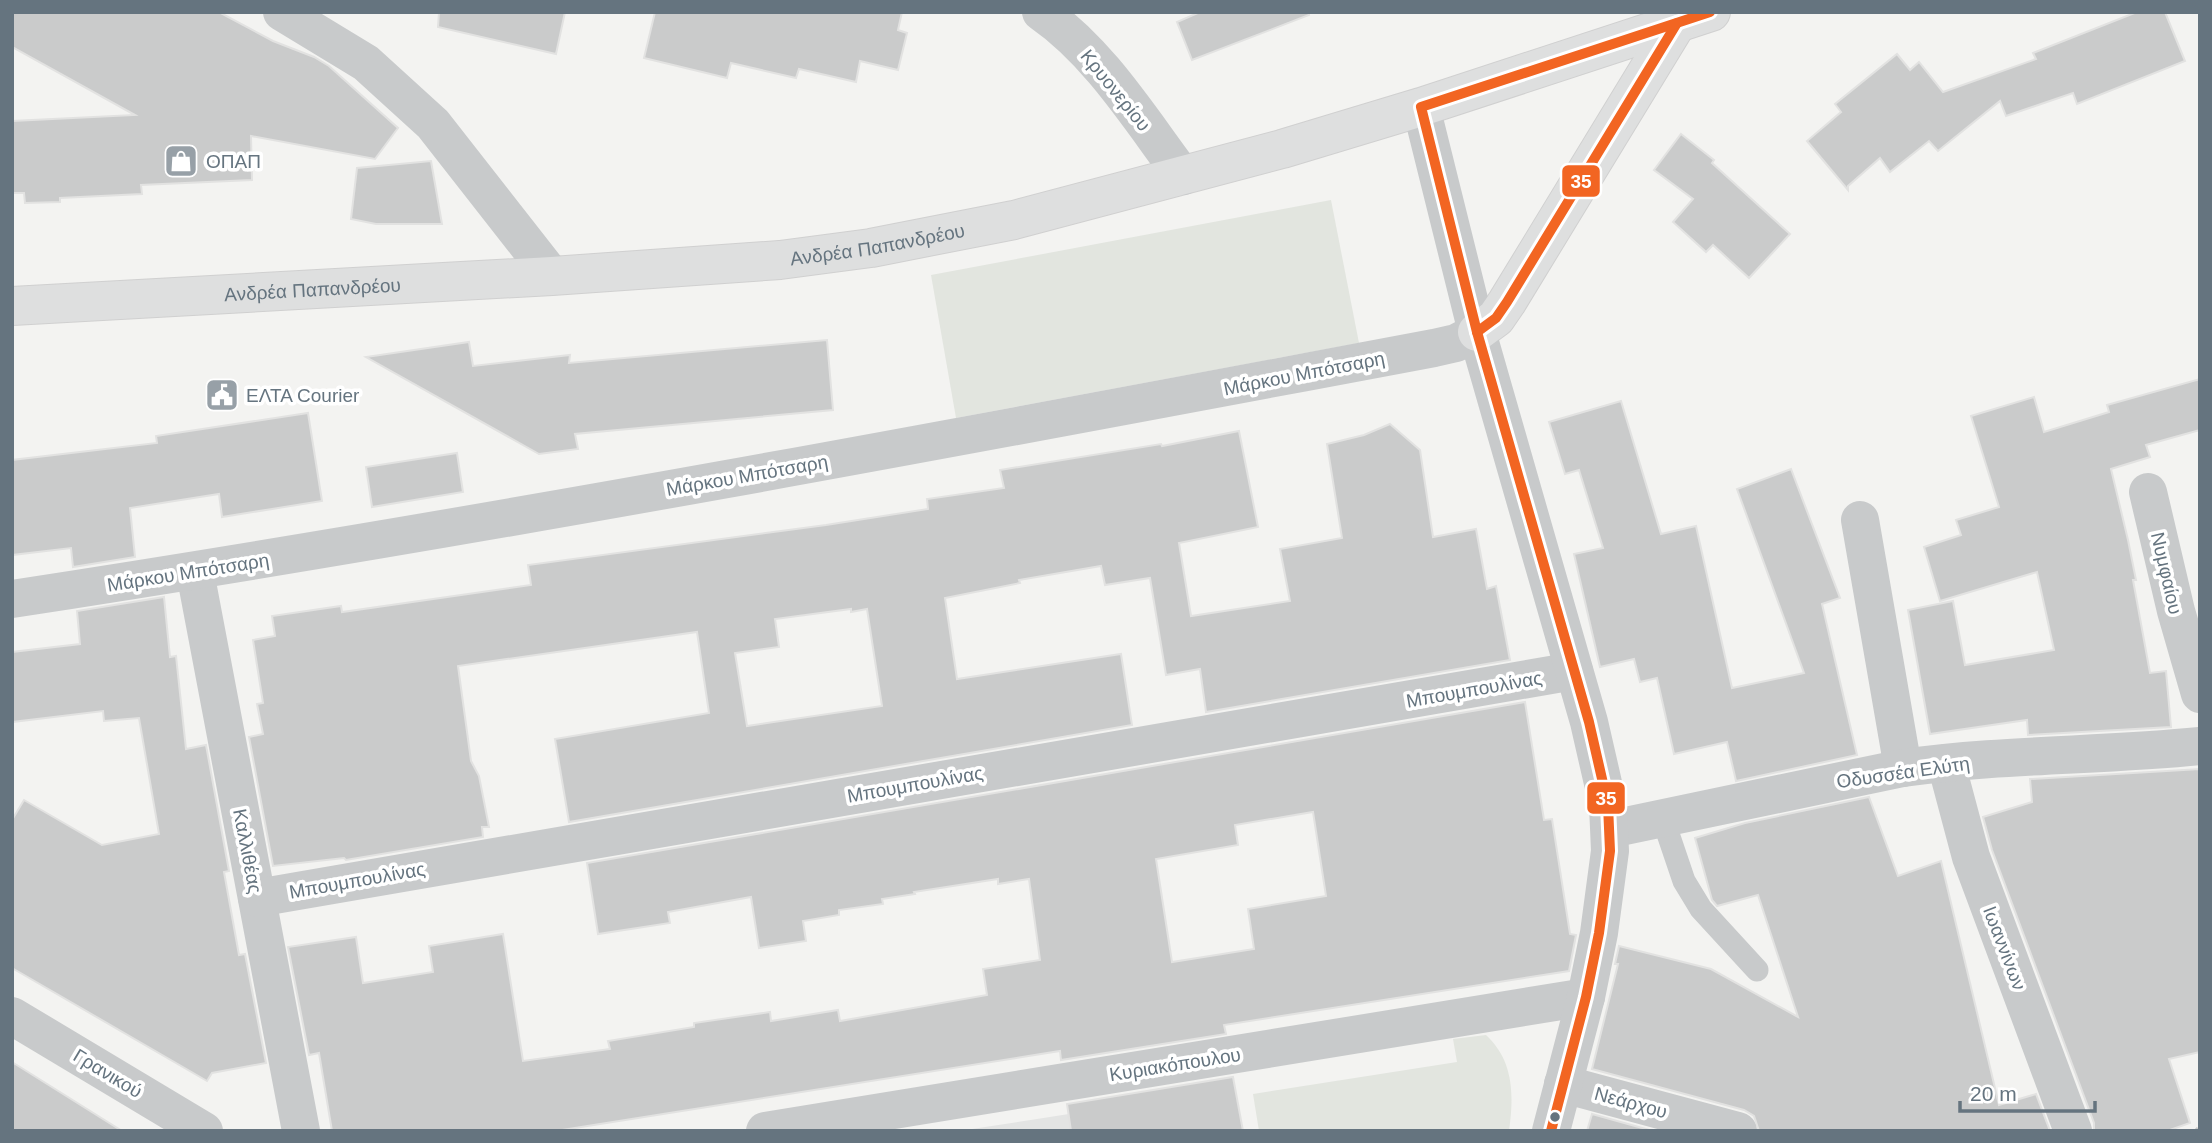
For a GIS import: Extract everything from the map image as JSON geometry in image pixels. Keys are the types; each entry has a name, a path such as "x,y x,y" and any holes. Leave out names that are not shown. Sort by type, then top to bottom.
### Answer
{"main road":[{"name":"Ανδρέα Παπανδρέου","path":"12,306 552,276 780,260 871,248 1014,220 1282,149 1421,107 1697,16"},
{"path":"1477,332 1496,318 1629,104 1697,16"}],"street":[{"path":"282,12 366,63 433,124 552,276"},
{"name":"Κρυονερίου","path":"1041,12 1084,49 1183,176"},
{"path":"1421,107 1477,332 1600,767 1611,829 1609,872 1586,998 1551,1131"},
{"name":"Μάρκου Μπότσαρη","path":"12,599 195,572 1050,420 1434,348 1456,343 1477,332"},
{"name":"Νυμφαίου","path":"2148,492 2176,611 2200,694"},
{"path":"1860,520 1903,768"},
{"name":"Καλλιθέας","path":"195,572 301,1131"},
{"name":"Μπουμπουλίνας","path":"257,898 1574,671"},
{"name":"Οδυσσέα Ελύτη","path":"1611,829 1903,768 2200,746"},
{"name":"Ιωαννίνων","path":"1945,763 1971,857 2073,1131"},
{"name":"Κυριακόπουλου","path":"765,1131 1586,998"},
{"name":"Γρανικού","path":"12,1016 204,1131"},
{"name":"Νεάρχου","path":"1563,1084 1738,1131"}],"lane":[{"path":"1663,819 1684,881 1701,909 1757,970"}],"path":[{"path":"2196,1131 2200,1127"}],"shaded area":[{"path":"1331,200 1359,343 956,418 931,275"},
{"path":"1486,1035 1502,1056 1510,1079 1509,1131 1259,1131 1253,1094 1457,1062 1453,1039"},
{"path":"1069,1114 1071,1131 959,1131"}],"building":[{"path":"12,12 219,12 273,41 314,57 329,66 398,128 375,159 251,136 252,180 141,185 142,194 60,198 60,202 25,203 24,193 12,193 12,121 135,115 12,47"},
{"path":"439,12 565,12 556,54 438,27"},
{"path":"655,12 902,12 898,30 907,33 898,70 860,61 856,82 799,69 796,78 731,63 727,78 644,58"},
{"path":"1200,12 1308,12 1309,15 1192,60 1177,22"},
{"path":"2137,12 2165,12 2185,61 2077,104 2073,93 2006,116 2000,101 1938,151 1929,141 1890,172 1880,158 1848,186 1848,190 1807,141 1841,112 1835,104 1897,54 1910,70 1919,62 1943,92 2036,59 2033,53"},
{"path":"1681,134 1714,160 1712,163 1790,234 1749,278 1713,245 1706,252 1673,222 1693,199 1654,170"},
{"path":"431,161 442,224 376,224 351,219 357,168"},
{"path":"827,340 833,410 575,434 578,449 539,454 366,357 469,342 473,366 570,355 569,363"},
{"path":"2200,379 2200,430 2146,445 2150,457 2111,469 2136,580 2133,580 2150,673 2166,671 2171,727 2028,735 2027,720 1930,734 1908,610 1953,601 1965,665 2054,650 2037,572 1940,601 1924,547 1961,535 1956,520 1999,507 1971,416 2034,397 2044,432 2109,412 2107,405"},
{"path":"1621,401 1661,534 1696,526 1732,688 1804,673 1737,489 1791,469 1840,598 1822,604 1857,755 1736,781 1727,742 1674,754 1657,678 1640,682 1634,659 1600,667 1574,554 1603,548 1579,470 1565,474 1549,422"},
{"path":"308,413 322,501 222,517 219,494 130,508 135,557 73,567 71,548 12,555 12,460 157,443 156,436"},
{"path":"1390,424 1420,450 1433,537 1476,529 1487,589 1496,586 1510,660 1206,712 1200,669 1166,675 1150,578 1105,585 1101,566 1019,580 1020,583 945,598 957,679 1121,654 1132,725 569,822 555,739 709,713 697,632 458,666 471,761 479,776 489,827 482,827 483,837 346,860 344,858 273,866 249,737 263,734 257,704 263,703 253,640 275,636 272,616 341,606 342,612 531,585 528,565 928,509 927,499 1004,488 1000,470 1161,444 1162,446 1239,431 1258,527 1179,543 1191,616 1290,601 1280,549 1342,538 1327,444 1364,435","holes":["851,609 851,612 867,609 882,706 747,726 735,653 779,647 775,619"]},
{"path":"457,453 463,492 372,507 366,467"},
{"path":"164,597 170,657 176,656 186,749 206,745 229,871 224,872 239,955 245,954 266,1063 212,1073 207,1081 12,968 12,820 24,800 102,845 159,834 139,718 104,721 103,711 12,722 12,652 80,644 77,611"},
{"path":"1525,702 1544,820 1552,819 1570,934 1576,935 1569,971 1224,1025 1226,1034 1061,1060 1060,1051 556,1131 332,1131 319,1053 309,1055 288,947 356,937 363,983 433,972 429,946 503,934 523,1061 610,1049 608,1041 694,1027 694,1023 770,1012 771,1021 838,1010 840,1021 987,995 983,969 1040,960 1029,879 998,884 998,879 882,899 883,904 839,910 839,915 803,921 806,941 759,948 751,897 668,912 670,923 598,934 587,863","holes":["1313,812 1326,896 1248,909 1254,949 1172,962 1156,859 1238,845 1235,825"]},
{"path":"2200,769 2200,1052 2169,1059 2190,1123 2167,1131 2094,1131 2094,1123 1992,850 1983,817 2032,802 2030,779"},
{"path":"1869,797 1898,876 1941,861 1999,1105 2036,1094 2050,1131 1759,1131 1754,1116 1744,1110 1592,1069 1618,964 1615,964 1619,946 1711,969 1798,1017 1758,895 1717,906 1712,900 1695,838 1745,823"},
{"path":"12,1062 122,1131 12,1131"},
{"path":"1233,1077 1243,1131 1071,1131 1067,1104"},
{"path":"1592,1114 1653,1131 1587,1131"}],"transit line":[{"name":"35","path":"1551,1131 1586,997 1599,933 1610,851 1608,805 1589,722 1477,332 1421,107 1710,12"},
{"name":"35","path":"1477,332 1496,318 1507,302 1677,23"}],"place":[{"name":"ΟΠΑΠ","path":"181,161"},
{"name":"ΕΛΤΑ Courier","path":"222,395"}]}
